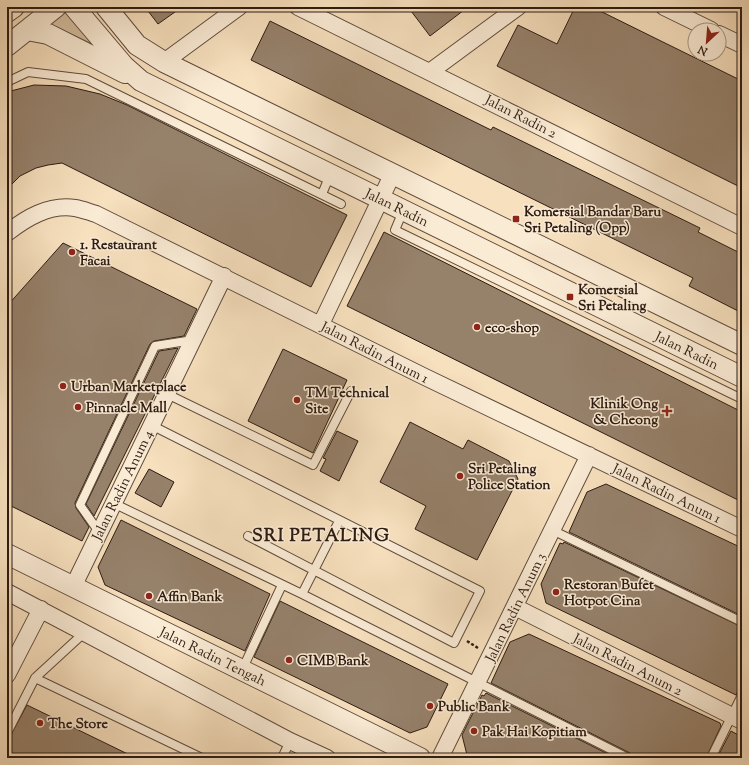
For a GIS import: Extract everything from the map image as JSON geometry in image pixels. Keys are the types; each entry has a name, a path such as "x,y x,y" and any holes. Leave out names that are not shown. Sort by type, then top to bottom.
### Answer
{"street":[{"path":"7,12 14,7"},
{"path":"7,46 56,7"},
{"name":"Jalan Radin","path":"74,7 124,66 141,81 742,377"},
{"name":"Jalan Radin","path":"106,7 137,45 164,62 742,345"},
{"path":"164,62 239,7"},
{"name":"Jalan Radin 2","path":"298,7 431,71 742,227"},
{"path":"431,71 518,7"},
{"path":"664,7 695,22"},
{"path":"27,30 48,34 141,81"},
{"path":"727,38 742,45"},
{"path":"321,324 393,173"},
{"name":"Jalan Radin Anum 1","path":"7,233 20,223 38,213 56,208 75,208 96,214 321,324 425,377 742,529"},
{"name":"Jalan Radin Anum 4","path":"73,587 224,276"},
{"name":"Jalan Radin Anum 3","path":"440,758 589,455"},
{"name":"Jalan Radin Tengah","path":"7,554 420,758"},
{"path":"7,592 290,741 324,757"},
{"name":"Jalan Radin Anum 2","path":"515,607 737,719"},
{"path":"7,675 40,609"}],"lane":[{"path":"7,82 28,72 86,79 341,204"},
{"path":"322,194 331,174"},
{"path":"403,210 395,230 742,399"},
{"path":"99,532 80,505 155,346 194,340"},
{"path":"167,394 313,465 351,391"},
{"path":"151,425 480,591 454,643 248,536"},
{"path":"113,503 302,594 628,758"},
{"path":"302,594 339,521"},
{"path":"552,530 742,622"},
{"path":"242,670 282,585"},
{"path":"7,733 35,678 85,632"},
{"path":"35,678 202,758"},
{"path":"712,758 737,719 742,695"},
{"path":"282,758 290,741"}],"path":[{"path":"467,641 480,649"}],"shaded area":[{"path":"62,7 105,50 46,22"}],"building":[{"path":"145,7 182,7 158,24"},
{"path":"408,7 468,7 430,36"},
{"path":"575,7 592,7 687,54 687,62 703,62 742,81 742,188 497,66 518,25 557,44"},
{"path":"270,21 491,130 493,127 700,228 698,232 742,254 742,313 689,286 693,278 251,60"},
{"path":"34,85 66,86 100,94 127,105 347,215 311,287 62,163 36,168 20,176 7,189 7,92"},
{"path":"384,232 742,412 742,502 347,306"},
{"name":"Pinnacle Mall","path":"63,243 197,309 184,336 154,341 150,344 75,503 76,508 89,527 82,541 7,504 7,306"},
{"path":"178,348 94,516 86,504 159,351"},
{"name":"TM Technical Site","path":"283,349 347,380 313,453 248,421"},
{"path":"410,422 463,449 468,440 509,461 518,479 477,560 415,529 426,506 380,482"},
{"path":"337,431 358,441 339,481 320,471 326,459 323,458"},
{"path":"149,469 174,482 161,507 135,493"},
{"path":"606,484 742,548 742,616 569,532 587,492"},
{"path":"121,520 270,594 245,651 105,585 98,567"},
{"path":"564,542 742,627 742,682 736,695 546,603 541,584 560,543 563,544"},
{"path":"280,601 448,684 427,727 410,733 254,657"},
{"path":"529,634 720,723 721,726 706,758 633,758 630,753 491,683 510,642"},
{"path":"486,693 616,758 473,758 467,755 462,735 482,695 484,696"},
{"name":"The Store","path":"27,705 136,758 7,758 7,742"},
{"path":"731,731 742,737 742,758 717,758"}],"place":[{"name":"Komersial Bandar Baru Sri Petaling (Opp)","path":"516,219"},
{"name":"1. Restaurant Facai","path":"72,252"},
{"name":"Komersial Sri Petaling","path":"570,297"},
{"name":"eco-shop","path":"477,327"},
{"name":"Urban Marketplace","path":"63,386"},
{"name":"TM Technical Site","path":"297,400"},
{"name":"Pinnacle Mall","path":"78,407"},
{"name":"Klinik Ong & Cheong","path":"667,411"},
{"name":"Sri Petaling Police Station","path":"460,476"},
{"name":"Restoran Bufet Hotpot Cina","path":"556,592"},
{"name":"Affin Bank","path":"149,596"},
{"name":"CIMB Bank","path":"289,660"},
{"name":"Public Bank","path":"430,706"},
{"name":"The Store","path":"40,723"},
{"name":"Pak Hai Kopitiam","path":"474,731"}],"district":[{"name":"SRI PETALING","path":"321,535"}]}
